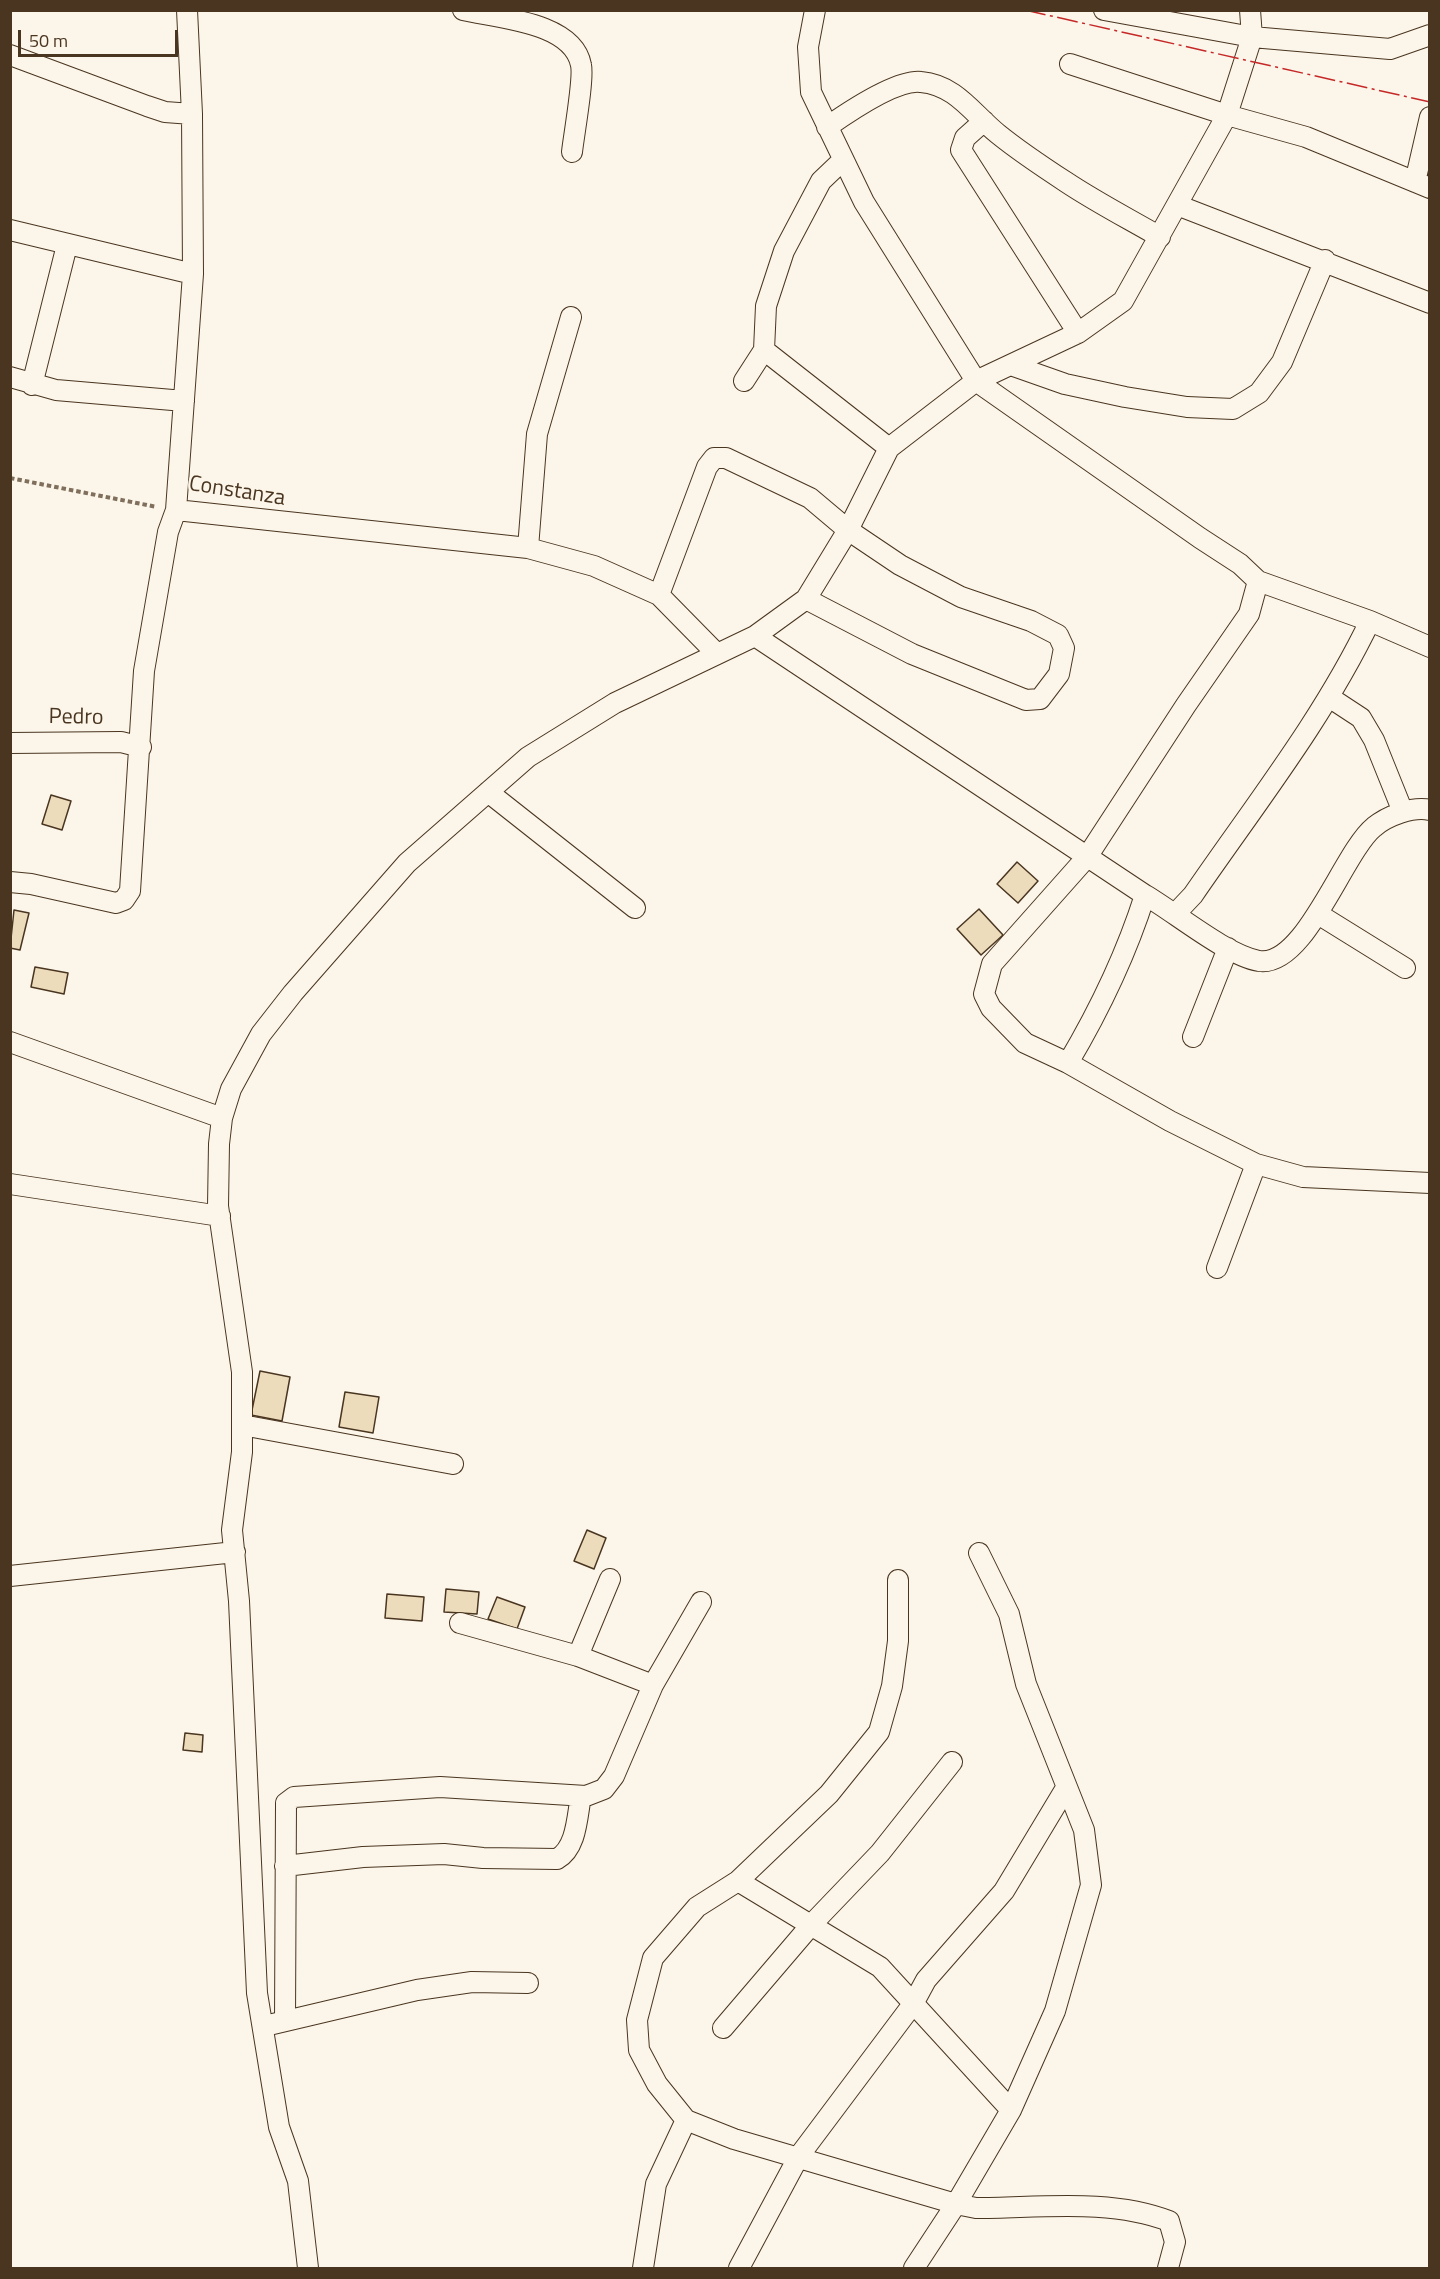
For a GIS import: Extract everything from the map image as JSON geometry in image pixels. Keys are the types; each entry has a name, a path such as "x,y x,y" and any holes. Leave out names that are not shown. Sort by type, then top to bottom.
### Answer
{"street":[{"name":"Constanza","path":"187,10 192,114 192,274 176,510 528,548 594,566 659,595 717,654"},
{"path":"463,10 542,26 570,42 581,65 572,152"},
{"path":"815,10 808,47 811,92 864,202 976,381 1240,564 1258,581 1370,621 1430,647"},
{"path":"1104,10 1252,37 1390,50 1430,35"},
{"path":"308,2268 298,2181 279,2127 262,2026 256,1970 239,1602 232,1530 242,1452 242,1372 220,1216 219,1144 222,1118 231,1089 261,1034 292,993 407,862 528,757 606,709 755,636 806,599 848,530 890,448 976,381 1078,333 1123,301 1227,115 1252,37 1250,10"},
{"path":"10,55 165,112 192,114"},
{"path":"1070,64 1227,115 1306,137 1422,185 1430,117"},
{"path":"827,127 852,110 900,86 918,81 939,85 962,99 998,134 1078,190 1160,237"},
{"path":"984,121 965,138 961,150 1078,333"},
{"path":"744,381 764,350 766,306 784,252 821,181 843,160"},
{"path":"1177,205 1325,260 1430,303"},
{"path":"10,230 192,274"},
{"path":"33,385 67,245"},
{"path":"1011,365 1065,384 1125,397 1187,407 1233,409 1259,393 1282,362 1325,260"},
{"path":"528,548 537,434 572,317"},
{"path":"764,350 890,448"},
{"path":"10,376 33,385 56,390 184,401"},
{"path":"659,595 707,467 714,458 726,458 810,498 848,530 900,565 961,597 1031,621 1058,635 1065,648 1059,674 1040,699 1026,700 912,654 806,599"},
{"path":"10,882 116,903 124,900 129,891 141,747 144,671 153,607 168,532 176,510"},
{"path":"1258,581 1249,614 1088,857 992,964 984,994 991,1008 1025,1043 1068,1063 1170,1121 1256,1164 1303,1177 1430,1183"},
{"path":"1175,914 1193,895 1329,697 1351,661 1370,621"},
{"path":"755,636 1145,895 1228,948 1258,961 1270,961 1284,956 1318,914 1350,860 1373,827 1403,812 1430,810"},
{"path":"1329,697 1361,718 1374,740 1403,812"},
{"name":"Pedro","path":"10,743 121,742 141,747"},
{"path":"488,792 635,908"},
{"path":"1068,1063 1113,980 1129,944 1145,895"},
{"path":"1318,914 1405,968"},
{"path":"1193,1037 1228,948"},
{"path":"10,1042 222,1118"},
{"path":"1217,1268 1256,1164"},
{"path":"10,1184 220,1216"},
{"path":"242,1425 453,1464"},
{"path":"10,1576 235,1552"},
{"path":"914,2268 956,2204 1011,2110 1055,2011 1092,1886 1084,1830 1026,1684 1009,1614 979,1553"},
{"path":"578,1656 610,1580"},
{"path":"898,1580 898,1641 892,1686 879,1732 829,1794 738,1881 697,1907 653,1958 637,2020 639,2050 657,2084 686,2120 734,2139 799,2156 956,2204 976,2208 1096,2207 1149,2213 1169,2221 1175,2242 1168,2268"},
{"path":"285,2021 284,1809 286,1803 294,1797 440,1787 581,1796 604,1789 614,1776 653,1685 700,1602"},
{"path":"460,1623 578,1656 653,1685"},
{"path":"723,2028 812,1925 880,1853 952,1762"},
{"path":"739,2268 799,2156 914,2004 926,1980 1004,1891 1066,1788"},
{"path":"285,1866 363,1857 444,1854 483,1858 557,1859 565,1854 574,1836 581,1796"},
{"path":"738,1881 880,1967 1011,2110"},
{"path":"262,2026 417,1990 472,1982 528,1983"},
{"path":"643,2268 656,2184 686,2120"}],"path":[{"path":"10,478 176,510"}],"building":[{"path":"51,795 71,801 62,830 42,824"},
{"path":"1017,862 1038,881 1018,903 997,884"},
{"path":"979,909 1003,935 981,955 957,929"},
{"path":"14,910 29,913 20,950 10,948"},
{"path":"35,967 68,973 64,994 31,987"},
{"path":"260,1371 290,1377 282,1421 251,1415"},
{"path":"345,1392 379,1397 373,1433 339,1427"},
{"path":"587,1530 606,1538 594,1569 574,1561"},
{"path":"446,1589 479,1592 477,1614 444,1612"},
{"path":"387,1594 424,1597 422,1621 385,1618"},
{"path":"497,1597 525,1607 517,1629 488,1619"},
{"path":"185,1733 203,1735 202,1752 183,1750"}],"power":[{"path":"1025,10 1430,102"}]}
